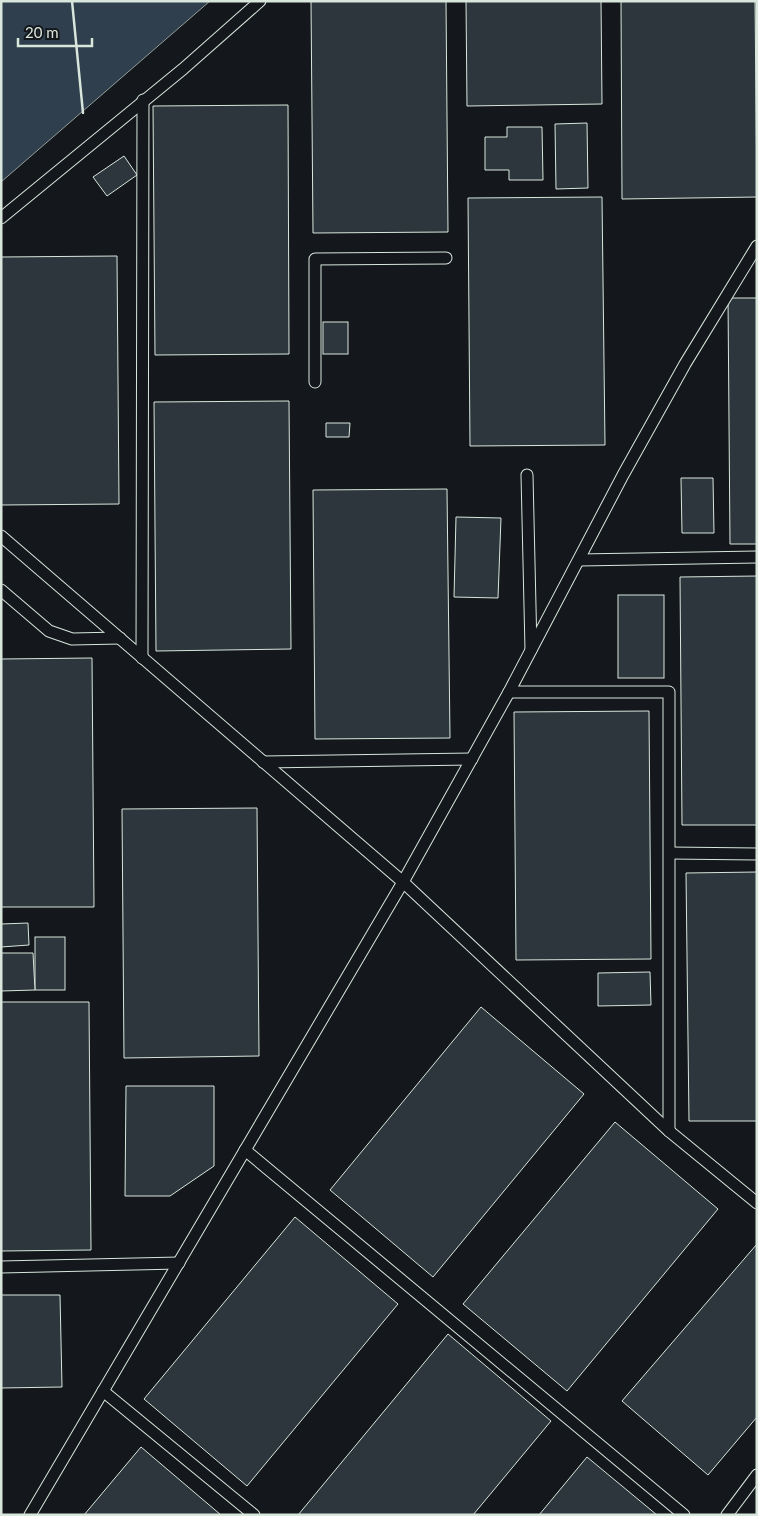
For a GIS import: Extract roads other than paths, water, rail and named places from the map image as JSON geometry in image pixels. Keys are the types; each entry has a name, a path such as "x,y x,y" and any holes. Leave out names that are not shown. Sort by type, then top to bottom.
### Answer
{"lane":[{"path":"1,218 183,69 260,1"},
{"path":"142,658 143,100"},
{"path":"30,1515 403,882 509,692 623,475 685,364 757,246"},
{"path":"314,382 314,259 446,258"},
{"path":"527,474 531,651"},
{"path":"1,536 403,882 669,1132 757,1203"},
{"path":"579,560 757,557"},
{"path":"1,590 49,631 72,639 120,638"},
{"path":"509,692 668,692 670,853 669,1132"},
{"path":"263,762 472,759"},
{"path":"670,853 757,854"},
{"path":"245,1150 684,1515"},
{"path":"1,1267 179,1263"},
{"path":"103,1391 254,1515"},
{"path":"727,1515 757,1474"}],"water":[{"path":"1,1 210,1 1,182"}]}
